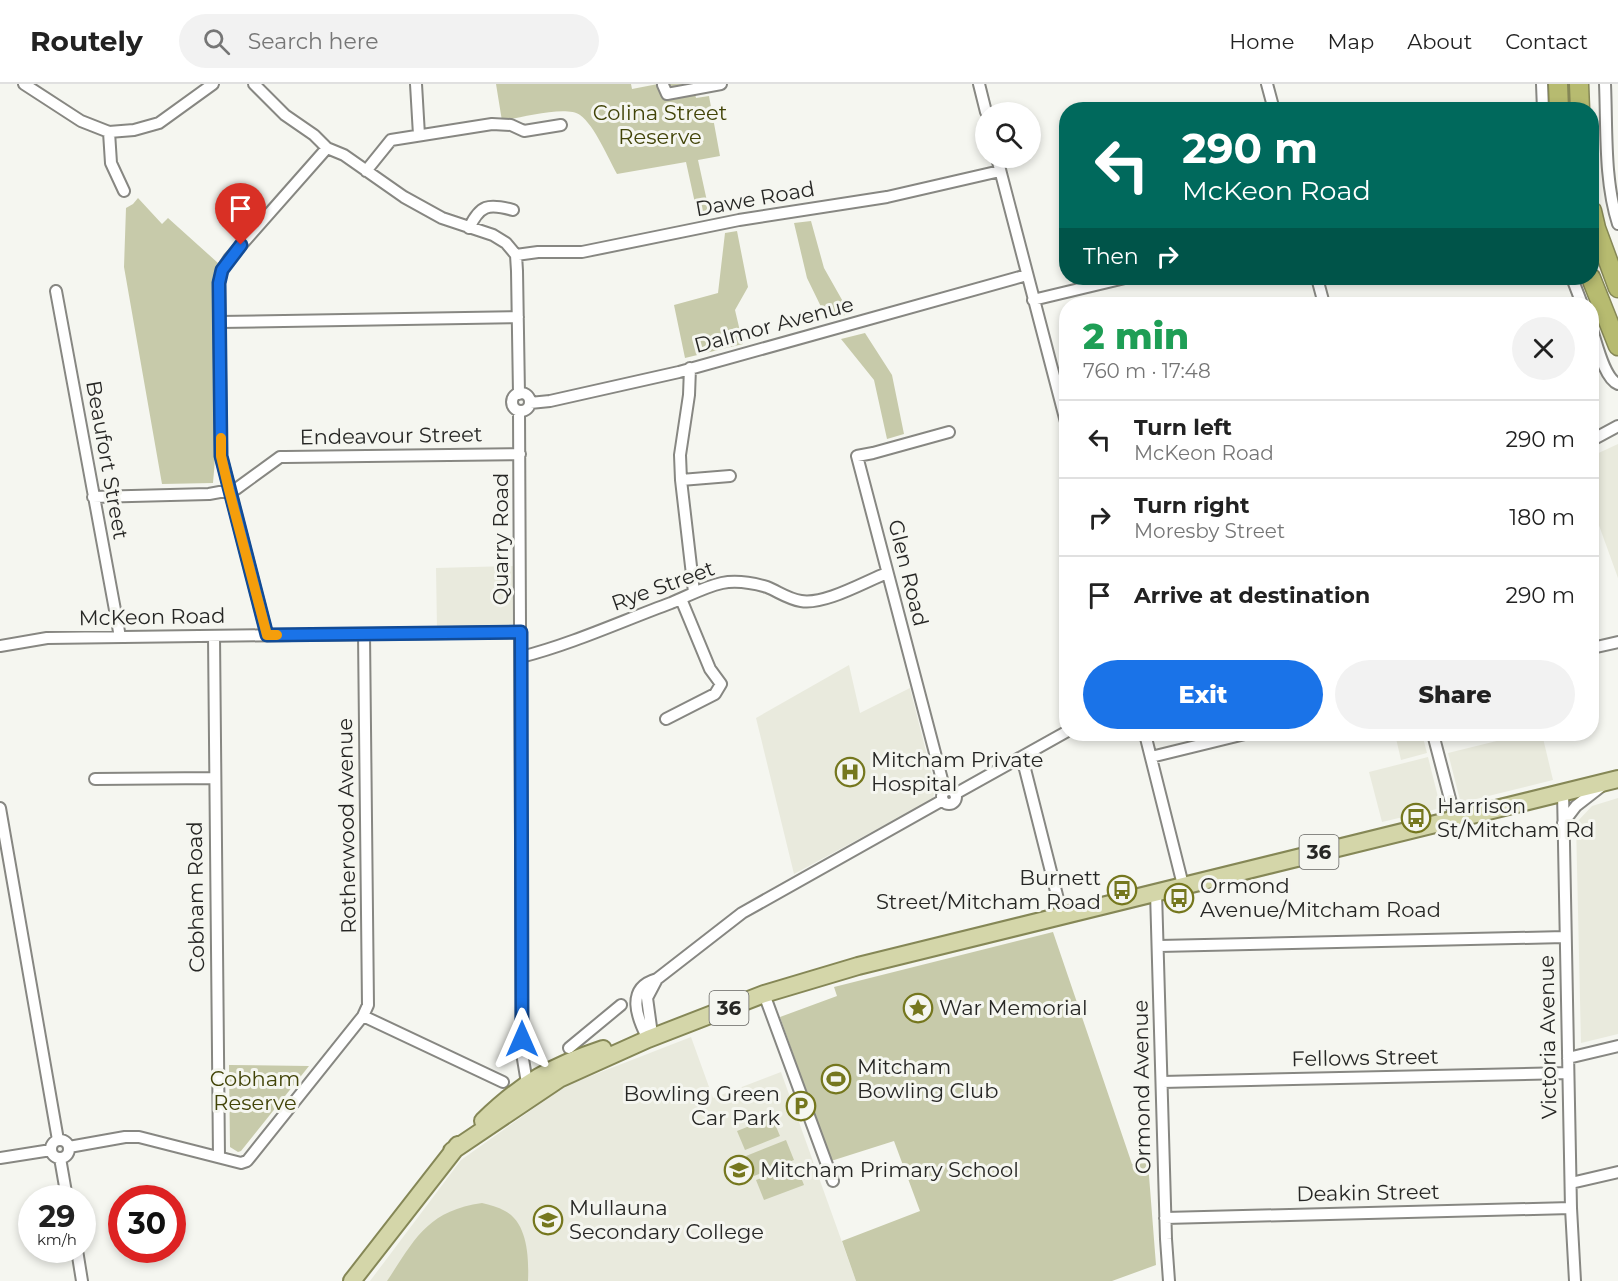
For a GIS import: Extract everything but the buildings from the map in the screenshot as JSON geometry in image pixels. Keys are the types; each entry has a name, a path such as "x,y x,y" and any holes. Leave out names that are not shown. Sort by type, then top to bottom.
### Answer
{"highway":[{"path":"1557,84 1558,102"},
{"path":"1579,84 1580,102"},
{"path":"1599,236 1618,288"},
{"path":"1599,298 1618,346"}],"main road":[{"name":"36","path":"530,1090 648,1039 764,994 858,966 1613,780"},
{"name":"36","path":"352,1281 452,1152 565,1062 608,1048 648,1039"}],"street":[{"path":"24,84 81,121 109,132 134,130 159,123 213,84"},
{"path":"254,84 278,109 314,135 327,148 344,155 422,208 469,228 493,235 506,243 516,255"},
{"path":"416,84 419,135"},
{"path":"663,85 667,94 721,84"},
{"path":"979,84 984,102"},
{"path":"1267,84 1272,102"},
{"path":"1542,84 1543,102"},
{"path":"1605,84 1610,187 1612,206 1618,224"},
{"path":"366,171 390,140 492,124 511,125 524,131 561,125"},
{"path":"109,132 111,164 124,191"},
{"path":"267,635 221,456 219,283 222,270 229,259 327,148"},
{"path":"999,168 1059,396"},
{"name":"Dawe Road","path":"516,255 538,252 582,252 739,220 887,196 1000,171"},
{"path":"469,228 477,212 483,209 513,210"},
{"name":"Quarry Road","path":"516,255 519,393 512,402 514,408 519,411 520,454 522,1044 530,1090"},
{"name":"Dalmor Avenue","path":"530,403 550,401 690,368 1027,276"},
{"path":"1033,300 1096,285"},
{"name":"Beaufort Street","path":"56,291 120,637"},
{"path":"219,322 518,317"},
{"path":"1599,349 1609,375 1613,382 1618,384"},
{"path":"690,368 689,395 680,455 694,592"},
{"path":"519,393 527,396 530,403 525,410 519,411"},
{"path":"1599,436 1618,426"},
{"name":"Glen Road","path":"948,795 857,456 949,432"},
{"name":"Endeavour Street","path":"93,497 209,494 229,490 243,485 280,458 285,457 520,454"},
{"path":"681,480 730,476"},
{"name":"Rye Street","path":"520,657 548,650 694,592 726,582 747,582 787,597 813,601 887,573"},
{"path":"666,719 716,694 721,684 710,669 681,599"},
{"name":"McKeon Road","path":"0,646 47,638 521,632"},
{"name":"Rotherwood Avenue","path":"363,1016 368,1005 364,634"},
{"name":"Cobham Road","path":"214,636 219,1157"},
{"path":"1599,646 1618,642"},
{"path":"648,1039 637,1020 639,991 742,913 948,795 1059,736"},
{"path":"1147,741 1183,885"},
{"path":"1151,757 1216,741"},
{"path":"1434,741 1455,818"},
{"path":"1020,758 1025,769 1062,915"},
{"path":"95,778 215,778"},
{"path":"1563,823 1576,806 1613,780"},
{"name":"Victoria Avenue","path":"1563,792 1570,1184 1575,1281"},
{"path":"0,808 3,840 58,1140"},
{"name":"Ormond Avenue","path":"1156,892 1165,1218 1169,1281"},
{"path":"1159,946 1565,937"},
{"path":"764,994 833,1181"},
{"path":"569,1048 621,1005"},
{"path":"69,1147 125,1137 139,1137 241,1163 247,1161 363,1016 503,1082"},
{"path":"600,1024 600,1038 608,1048"},
{"path":"1568,1058 1618,1046"},
{"name":"Fellows Street","path":"1162,1082 1568,1073"},
{"path":"58,1140 63,1140 69,1147 66,1156 60,1158 55,1157 51,1150 53,1143 58,1140"},
{"path":"0,1158 51,1150"},
{"path":"60,1158 65,1185"},
{"path":"1570,1184 1618,1172"},
{"name":"Deakin Street","path":"1165,1218 1571,1208"},
{"path":"79,1263 82,1281"}],"shaded area":[{"path":"1618,444 1618,578 1599,525 1599,453"},
{"path":"513,566 513,628 437,629 436,568"},
{"name":"Mitcham Private Hospital","path":"849,665 860,713 910,688 935,787 933,799 794,874 756,718"},
{"path":"1397,741 1424,741 1427,753 1401,760"},
{"path":"1497,741 1544,741 1553,780 1464,802 1460,800 1448,753"},
{"path":"1428,757 1440,805 1437,809 1382,822 1369,772"},
{"path":"1618,798 1618,1034 1581,1043 1576,823 1592,806"},
{"path":"691,1037 713,1098 781,1072 856,1281 370,1281 461,1160 565,1086"}],"green space":[{"name":"Colina Street Reserve","path":"496,84 631,84 632,89 658,84 693,84 696,98 709,96 720,156 698,160 710,215 698,217 686,162 617,174 596,134 580,115 564,111 502,121"},
{"path":"138,198 162,224 168,218 218,263 214,290 216,429 213,483 162,484 124,267 126,208"},
{"path":"811,221 824,268 850,314 827,319 807,278 794,223"},
{"path":"737,231 748,287 735,310 743,344 685,358 674,305 718,293 725,233"},
{"path":"865,333 892,375 904,434 887,439 874,380 841,339"},
{"path":"1053,932 1132,1164 1148,1163 1156,1265 1112,1281 856,1281 842,1241 920,1211 894,1141 831,1161 780,1017 837,996 834,987"},
{"name":"Cobham Reserve","path":"229,1065 309,1066 238,1152 230,1147"},
{"path":"772,1117 780,1136 745,1150 737,1131"},
{"path":"786,1140 794,1160 754,1176 746,1156"},
{"path":"796,1165 804,1185 764,1200 756,1180"},
{"path":"482,1203 505,1211 518,1224 526,1242 528,1281 387,1281 424,1229 448,1213"}],"slow traffic":[{"path":"221,438 221,456 267,635 277,635"}],"place":[{"name":"Mitcham Private Hospital","path":"850,772"},
{"name":"Harrison St/Mitcham Rd","path":"1416,818"},
{"name":"Burnett Street/Mitcham Road","path":"1122,890"},
{"name":"Ormond Avenue/Mitcham Road","path":"1179,898"},
{"name":"War Memorial","path":"918,1008"},
{"name":"Mitcham Bowling Club","path":"836,1079"},
{"name":"Bowling Green Car Park","path":"801,1106"},
{"name":"Mitcham Primary School","path":"739,1170"},
{"name":"Mullauna Secondary College","path":"548,1220"}],"route":[{"path":"241,245 222,270 219,283 221,456 267,635 521,632 522,1039"}]}
